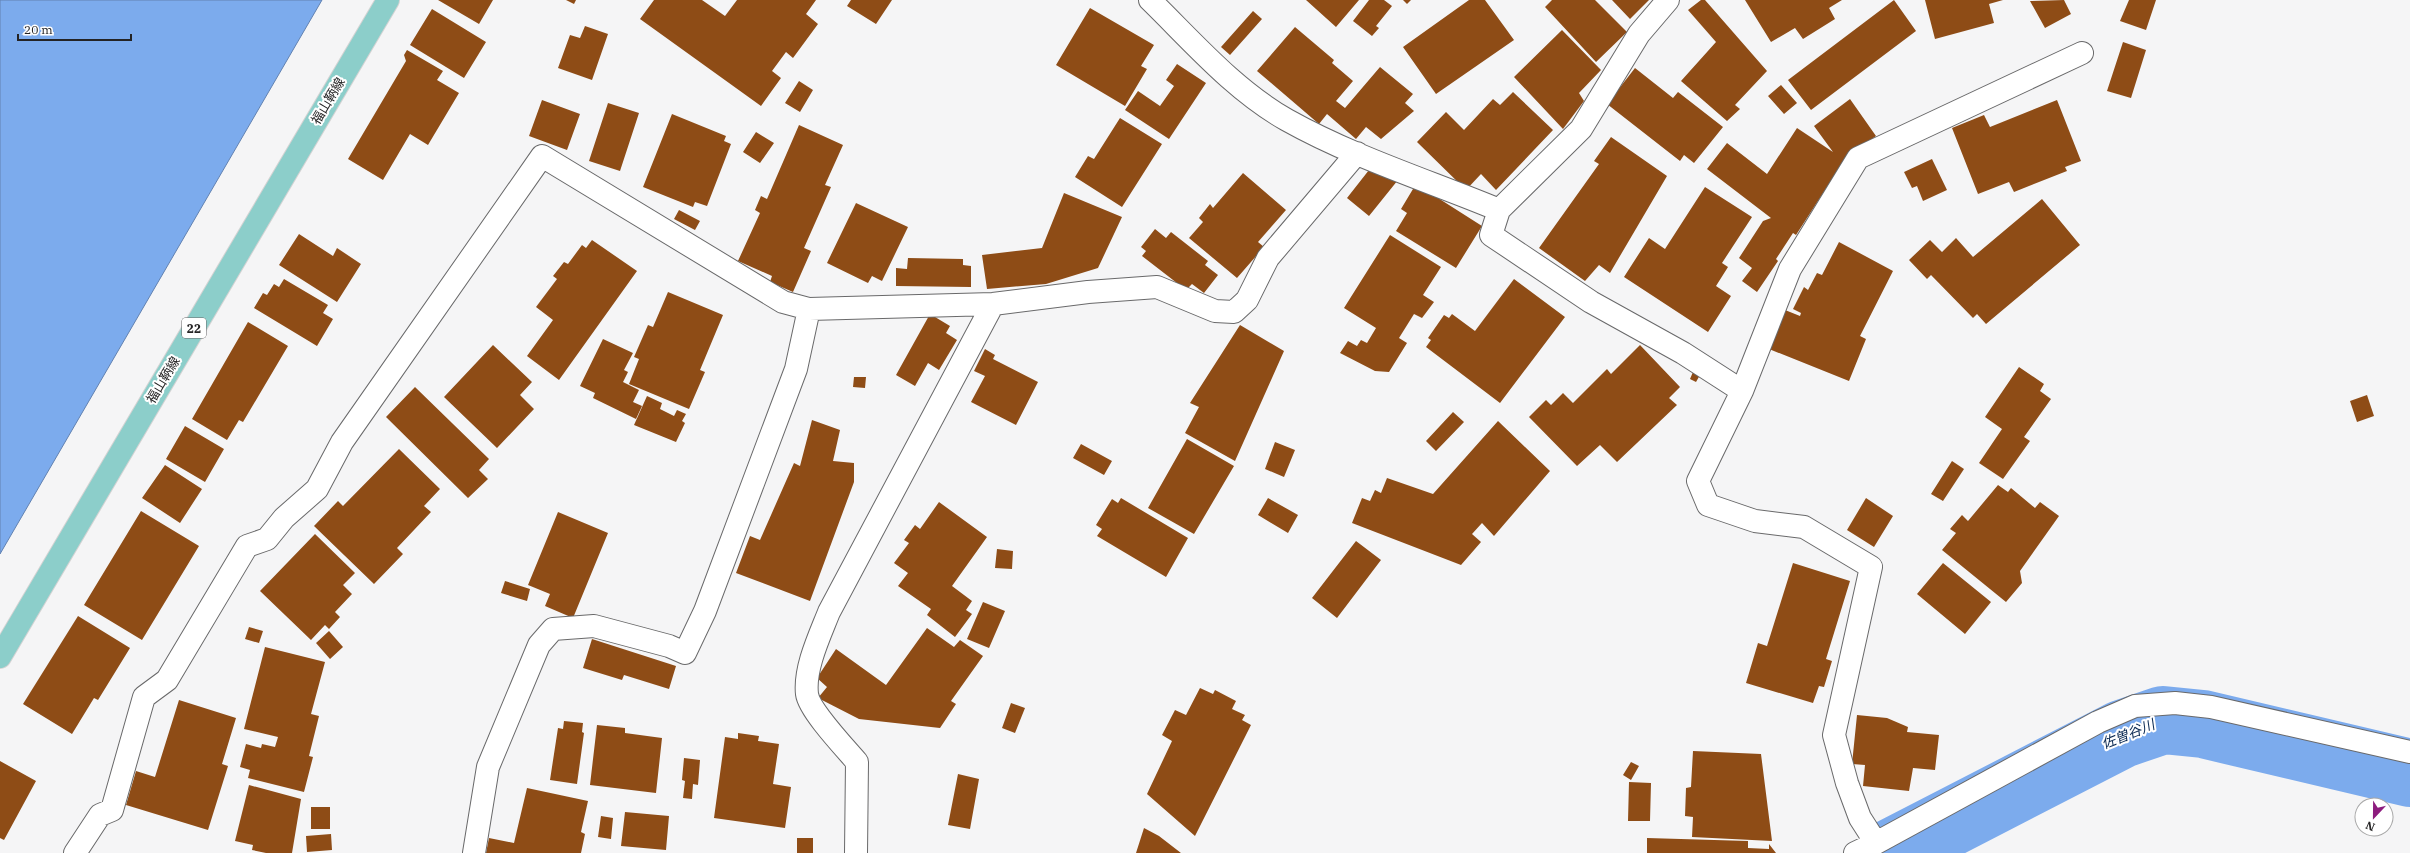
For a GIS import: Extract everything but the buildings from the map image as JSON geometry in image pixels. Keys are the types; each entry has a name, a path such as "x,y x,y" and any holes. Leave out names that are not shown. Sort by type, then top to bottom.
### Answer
{"main road":[{"name":"福山鞆線","path":"0,657 388,0"}],"street":[{"path":"1150,0 1238,86 1286,120 1357,154 1499,210"},
{"path":"1668,0 1639,34 1581,129 1499,210 1492,235 1591,302 1683,353 1742,391"},
{"path":"1876,843 1860,818 1847,783 1834,735 1871,567 1804,527 1755,521 1708,505 1698,481 1742,391 1790,269 1858,158 2082,53"},
{"path":"75,853 100,815 112,810 144,697 167,680 247,546 267,539 284,518 317,489 342,442 542,156 783,302 810,309 993,304 1088,292 1157,287 1215,311 1234,312 1247,300 1268,258 1357,154"},
{"path":"856,853 857,762 818,715 807,694 812,654 830,612 993,304"},
{"path":"474,853 488,767 539,644 553,629 594,626 669,646 685,652 705,611 796,369 810,309"},
{"path":"1855,853 2098,722 2135,706 2175,703 2211,707 2410,752"}],"water":[{"path":"0,0 322,0 0,554"}],"waterway":[{"name":"佐曽谷川","path":"1891,853 2122,734 2163,720 2203,724 2410,773"}]}
